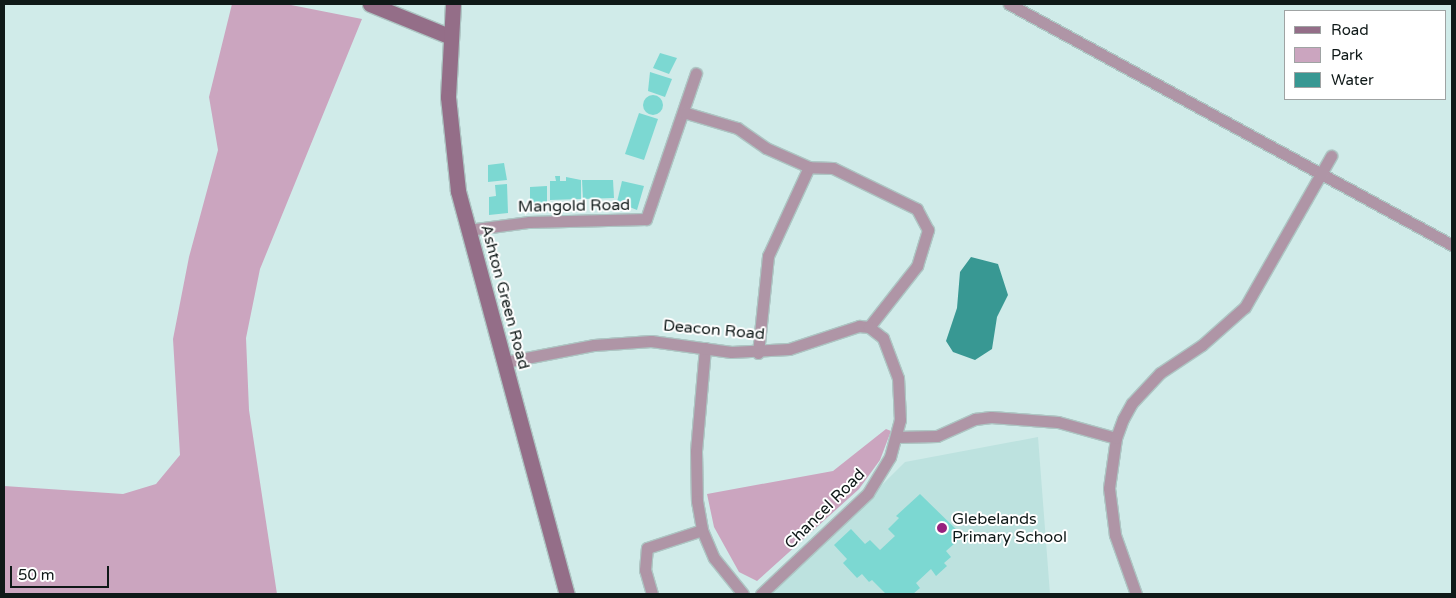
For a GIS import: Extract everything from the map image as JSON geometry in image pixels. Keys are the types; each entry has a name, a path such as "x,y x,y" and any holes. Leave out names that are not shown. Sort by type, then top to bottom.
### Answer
{"street":[{"path":"370,4 449,36"},
{"name":"Ashton Green Road","path":"453,4 449,36 451,142 468,230 567,594"},
{"path":"1009,4 1320,175 1452,245"},
{"name":"Mangold Road","path":"468,230 532,222 644,220 652,209 696,73"},
{"path":"683,112 737,128 766,148 809,167 833,168 905,202 924,218 928,230 923,254 869,327"},
{"path":"1136,594 1111,516 1109,488 1116,438 1132,403 1160,373 1202,345 1245,307 1330,156"},
{"path":"758,353 768,256 809,167"},
{"name":"Deacon Road","path":"505,362 594,345 676,342 705,348 758,353 815,343 859,326 869,327"},
{"name":"Chancel Road","path":"761,594 868,493 882,474 896,437 901,410 895,366 883,338 869,327"},
{"path":"705,348 696,451 697,501 702,530 724,574 743,594"},
{"path":"896,437 936,436 975,419 990,417 1058,422 1116,438"},
{"path":"652,594 645,570 648,548 702,530"}],"shaded area":[{"name":"Glebelands Primary School","path":"1038,437 1050,594 772,594 905,462"}],"green space":[{"path":"232,4 286,4 362,19 260,269 246,338 249,410 277,594 4,594 4,486 123,494 156,484 180,455 173,339 189,257 218,150 209,97"},
{"path":"886,429 891,431 880,460 859,489 757,581 739,572 714,527 707,494 833,471"}],"water":[{"path":"971,257 998,264 1008,295 997,317 992,349 975,360 953,352 946,341 957,308 960,272"}],"building":[{"path":"660,53 677,58 669,74 653,68"},
{"path":"650,72 672,79 665,97 648,91"},
{"path":"653,95 660,98 663,105 660,112 653,115 646,112 643,105 646,98"},
{"path":"639,113 658,119 644,160 625,154"},
{"path":"504,163 507,180 488,182 488,165"},
{"path":"555,176 560,176 560,181 566,181 566,177 581,180 581,199 550,200 550,181 556,181"},
{"path":"582,180 613,180 614,198 583,199"},
{"path":"622,181 644,186 637,210 617,202"},
{"path":"507,184 508,213 489,215 489,197 496,196 495,185"},
{"path":"547,186 547,206 530,206 530,187"},
{"path":"920,494 963,536 946,551 951,557 944,563 947,566 936,576 931,569 916,583 920,588 913,594 886,594 872,580 869,582 862,574 857,578 843,563 847,559 834,545 851,529 865,544 870,540 880,550 895,536 888,529 899,518 896,516"}],"place":[{"name":"Glebelands Primary School","path":"942,528"}]}
